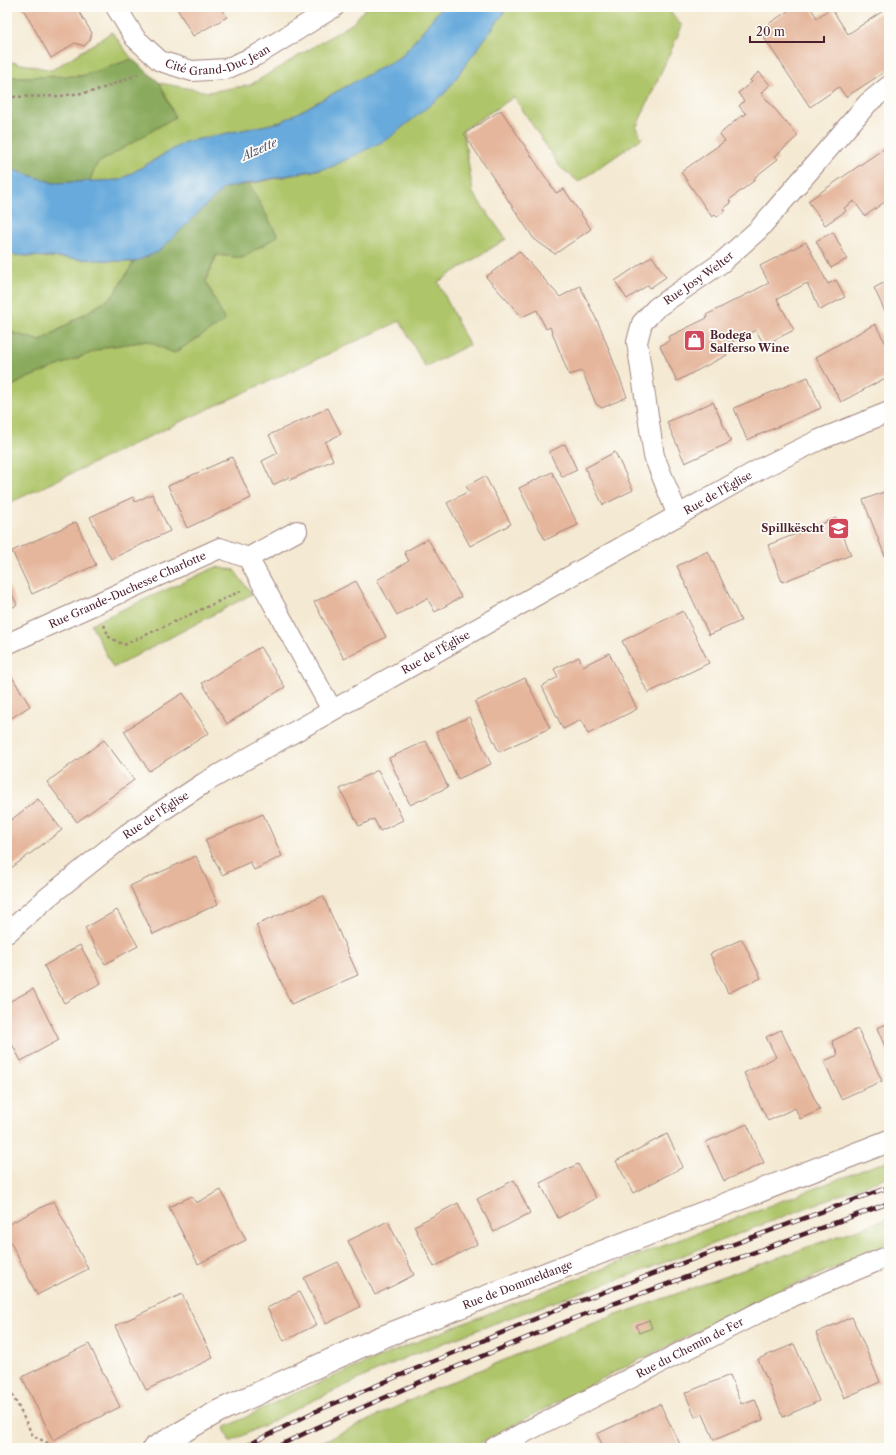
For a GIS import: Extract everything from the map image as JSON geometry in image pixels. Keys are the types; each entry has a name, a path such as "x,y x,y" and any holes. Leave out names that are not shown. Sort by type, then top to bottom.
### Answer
{"main road":[{"name":"Rue de Dommeldange","path":"154,1448 219,1411 377,1339 889,1141"}],"street":[{"name":"Cité Grand-Duc Jean","path":"116,7 135,38 160,61 192,71 226,69 257,55 334,7"},
{"name":"Rue Josy Welter","path":"678,516 654,456 637,342 642,322 656,308 721,263 758,230 868,103 889,86"},
{"name":"Rue de l'Église","path":"7,932 127,834 204,782 760,469 819,440 889,412"},
{"path":"297,531 248,558 332,710"},
{"name":"Rue Grande-Duchesse Charlotte","path":"7,644 220,548 248,558"},
{"name":"Rue du Chemin de Fer","path":"494,1448 781,1301 889,1256"}],"path":[{"path":"7,97 60,96 96,91 149,69 160,61"},
{"path":"94,604 109,637 124,645 244,590"},
{"path":"7,1384 32,1436 54,1446 55,1448"}],"green space":[{"path":"366,7 442,7 402,56 281,122 185,142 120,180 89,182 96,164 175,117 160,83 208,92 250,85 353,23"},
{"path":"508,7 667,7 682,26 636,128 642,138 579,182 560,167 514,97 463,130 473,193 506,239 438,282 469,345 425,367 400,321 178,423 7,504 7,389 27,378 106,347 147,341 174,353 224,321 206,281 217,255 242,258 278,236 249,184 331,167 445,93"},
{"path":"112,32 132,59 81,76 7,77 7,61 52,70"},
{"path":"132,59 160,83 175,117 97,164 89,182 54,183 7,168 7,77 81,76"},
{"path":"249,184 278,236 242,258 216,255 206,281 225,321 174,353 147,341 106,347 27,378 7,389 7,331 41,341 112,297 134,262 158,251 224,188"},
{"path":"7,253 13,255 134,262 112,297 40,341 7,331"},
{"path":"216,567 234,570 252,594 113,668 91,624"},
{"path":"889,1160 889,1176 650,1268 509,1318 407,1357 308,1403 230,1442 224,1428 286,1397 394,1351 560,1285"},
{"path":"889,1218 889,1244 776,1293 609,1375 471,1448 309,1448 428,1392 583,1327"}],"water":[{"name":"Alzette","path":"442,7 508,7 445,93 388,139 331,167 224,188 158,252 134,262 13,255 7,253 7,168 54,183 120,180 185,142 281,122 402,56"}],"building":[{"path":"22,7 76,7 92,33 90,40 84,46 75,43 51,58"},
{"path":"176,7 221,7 227,17 193,36"},
{"path":"794,7 810,7 817,18 831,8 848,34 889,7 889,69 846,97 839,87 810,107 759,30"},
{"path":"759,72 770,85 761,93 798,136 775,156 778,159 755,177 755,180 729,200 731,203 723,209 725,211 717,217 715,215 712,217 681,172 725,141 720,134 742,115 743,116 746,114 739,106 744,101 738,93 752,82 750,80"},
{"path":"501,110 556,193 564,189 591,229 555,254 534,239 464,134"},
{"path":"889,145 889,199 865,216 854,201 844,208 846,211 825,225 808,201"},
{"path":"833,232 847,259 831,268 816,241"},
{"path":"806,242 828,284 836,280 845,297 820,310 807,283 777,299 794,330 764,345 756,330 722,347 727,355 677,381 660,346 670,340 668,337 707,318 706,315 769,283 760,266"},
{"path":"519,251 560,297 580,286 601,329 627,397 602,408 596,404 582,371 569,375 550,327 546,329 537,310 522,317 486,277"},
{"path":"652,256 666,277 650,288 648,285 627,299 615,281"},
{"path":"889,280 889,320 874,288"},
{"path":"875,324 889,349 889,376 841,402 816,357"},
{"path":"808,377 821,408 747,440 734,408"},
{"path":"713,402 731,442 685,463 667,422"},
{"path":"328,408 341,434 325,442 333,460 290,480 289,477 273,485 262,461 278,453 269,435"},
{"path":"565,444 577,470 562,477 549,452"},
{"path":"615,452 633,490 603,505 585,468"},
{"path":"232,457 251,498 187,528 168,486"},
{"path":"552,472 578,525 545,540 519,488"},
{"path":"485,476 511,524 470,546 447,503 469,491 466,486"},
{"path":"889,490 889,554 885,556 863,500"},
{"path":"152,494 170,531 111,559 90,517 133,497 135,502"},
{"path":"836,518 851,555 782,582 768,545"},
{"path":"76,522 96,565 32,594 12,551"},
{"path":"428,539 461,597 435,612 427,598 397,615 377,580 409,561 404,552"},
{"path":"708,551 741,621 709,635 677,566"},
{"path":"356,581 386,637 344,659 314,602"},
{"path":"7,582 17,605 7,610"},
{"path":"683,611 709,663 648,693 622,641"},
{"path":"260,647 285,687 227,724 202,683"},
{"path":"609,653 637,709 588,734 581,720 563,729 542,686 558,677 554,669 579,657 583,666"},
{"path":"7,669 30,706 7,721"},
{"path":"525,678 550,728 499,752 475,702"},
{"path":"183,693 209,733 149,771 124,731"},
{"path":"469,717 491,764 458,779 436,732"},
{"path":"104,740 134,780 77,822 47,782"},
{"path":"426,741 448,787 410,805 389,758"},
{"path":"378,770 403,820 380,831 374,819 359,826 340,789"},
{"path":"38,799 62,830 11,868 7,863 7,823"},
{"path":"263,814 282,856 254,870 250,862 222,875 205,840"},
{"path":"196,856 218,904 153,934 130,886"},
{"path":"323,896 358,975 291,1004 256,925"},
{"path":"117,910 138,946 105,964 85,928"},
{"path":"742,939 761,978 728,993 710,954"},
{"path":"80,945 101,983 64,1003 44,966"},
{"path":"33,989 59,1040 21,1061 7,1035 7,1003"},
{"path":"889,1023 889,1056 877,1028"},
{"path":"858,1029 882,1081 841,1099 824,1061 838,1055 832,1041"},
{"path":"781,1030 820,1110 800,1119 795,1108 768,1121 744,1073 776,1057 766,1037"},
{"path":"747,1124 764,1163 724,1181 706,1142"},
{"path":"667,1134 683,1167 633,1193 616,1161"},
{"path":"578,1164 596,1198 558,1218 540,1183"},
{"path":"514,1180 530,1213 494,1232 477,1199"},
{"path":"221,1190 246,1240 198,1264 169,1207 192,1196 196,1203"},
{"path":"54,1201 88,1269 37,1295 7,1235 7,1225"},
{"path":"458,1203 477,1244 434,1267 414,1226"},
{"path":"388,1221 414,1275 375,1295 348,1241"},
{"path":"338,1262 360,1307 326,1324 304,1278"},
{"path":"299,1292 316,1325 284,1341 267,1308"},
{"path":"182,1294 213,1358 146,1390 115,1326"},
{"path":"852,1317 880,1382 844,1398 816,1333"},
{"path":"649,1320 652,1328 639,1333 636,1325"},
{"path":"89,1344 120,1407 53,1440 22,1377"},
{"path":"794,1344 819,1401 783,1417 758,1359"},
{"path":"730,1375 741,1404 755,1399 763,1420 714,1440 703,1414 695,1417 685,1393"},
{"path":"660,1404 682,1448 604,1448 597,1434"}],"railway":[{"path":"242,1448 312,1413 566,1306 889,1187"},
{"path":"274,1448 420,1382 577,1317 889,1203"}],"place":[{"name":"Bodega Salferso Wine","path":"695,341"},
{"name":"Spillkëscht","path":"839,528"}]}
